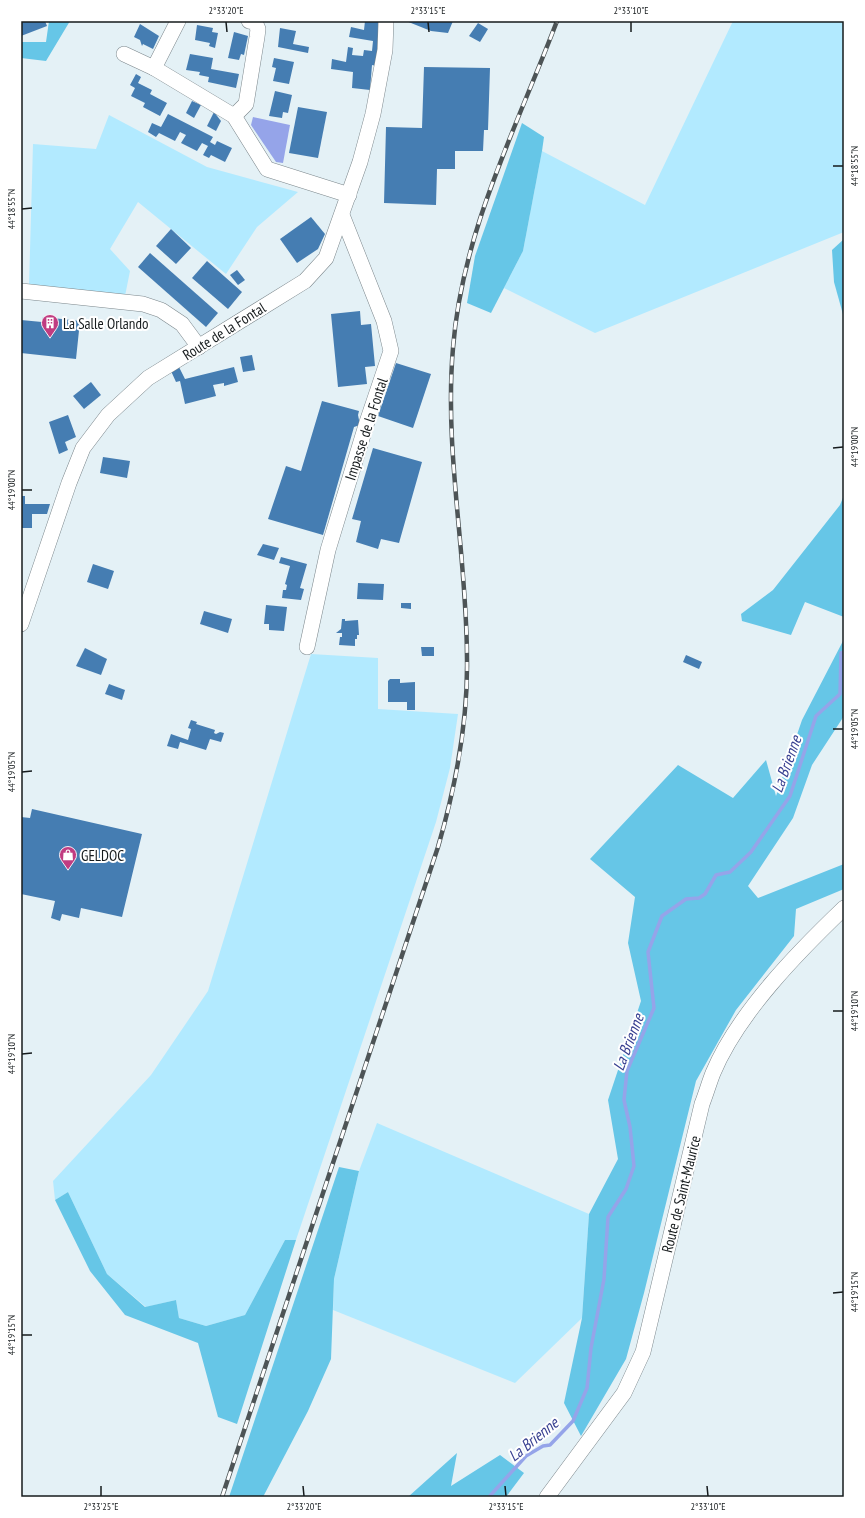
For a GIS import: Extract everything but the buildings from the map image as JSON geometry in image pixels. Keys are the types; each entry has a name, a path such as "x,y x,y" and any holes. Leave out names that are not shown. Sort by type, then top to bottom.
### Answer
{"street":[{"path":"154,68 178,21"},
{"path":"234,116 246,104 257,38 258,29 255,22 249,21"},
{"name":"Route de la Fontal","path":"21,624 69,484 83,448 108,415 148,378 304,281 326,258 349,195 373,114 385,50 386,21"},
{"path":"124,54 154,68 234,116 267,169 349,195"},
{"name":"Impasse de la Fontal","path":"307,647 328,550 367,422 392,351 384,321 342,215"},
{"path":"21,291 143,304 161,310 182,324 198,347"},
{"name":"Route de Saint-Maurice","path":"547,1497 613,1409 633,1376 653,1314 702,1104 713,1072 726,1047 759,1000 789,964 844,908"}],"shaded area":[{"path":"49,21 70,21 46,61 21,58 21,42 46,42"},
{"path":"733,21 844,21 844,232 595,333 504,288 523,251 542,151 645,205"},
{"path":"109,115 207,167 298,192 257,227 226,274 138,202 110,249 130,271 125,296 29,286 33,144 96,149"},
{"path":"253,117 290,125 283,163 276,162 251,125"},
{"path":"522,123 544,137 542,151 523,251 491,313 467,303 475,256"},
{"path":"844,239 844,318 834,282 832,250"},
{"path":"844,495 844,617 805,602 791,635 742,621 741,614 773,590 840,505"},
{"path":"843,641 844,716 812,765 793,818 748,886 758,898 844,864 844,889 796,909 794,936 736,1010 696,1081 644,1293 626,1359 581,1436 564,1403 582,1318 589,1214 618,1159 608,1100 641,1001 628,943 635,897 590,859 678,765 733,798 766,760 776,796 802,720"},
{"path":"311,654 378,658 378,709 458,714 450,768 436,822 296,1240 285,1240 245,1315 206,1326 179,1318 176,1300 146,1307 107,1274 68,1192 55,1200 53,1181 151,1075 208,991"},
{"path":"377,1123 589,1214 582,1318 515,1383 333,1310 334,1279 359,1171"},
{"path":"339,1167 359,1171 334,1279 331,1359 308,1411 263,1497 229,1497"},
{"path":"68,1192 107,1274 145,1307 176,1300 179,1318 206,1326 245,1315 285,1240 296,1240 237,1424 218,1417 198,1343 125,1315 90,1271 55,1200"},
{"path":"457,1453 451,1486 500,1455 524,1473 506,1497 408,1497"}],"waterway":[{"name":"La Brienne","path":"489,1497 526,1456 543,1446 550,1445 573,1421 587,1388 591,1348 604,1279 608,1217 626,1189 634,1166 630,1127 624,1100 627,1071 654,1008 648,952 662,916 686,899 699,898 705,894 716,875 730,872 751,852 790,796 816,716 840,694 841,653 844,652"}],"railway":[{"path":"222,1497 438,847 450,801 460,754 467,683 464,581 453,465 451,426 453,348 458,305 467,263 479,222 508,141 557,21"}],"place":[{"name":"La Salle Orlando","path":"50,338"},
{"name":"GELDOC","path":"68,870"}]}
